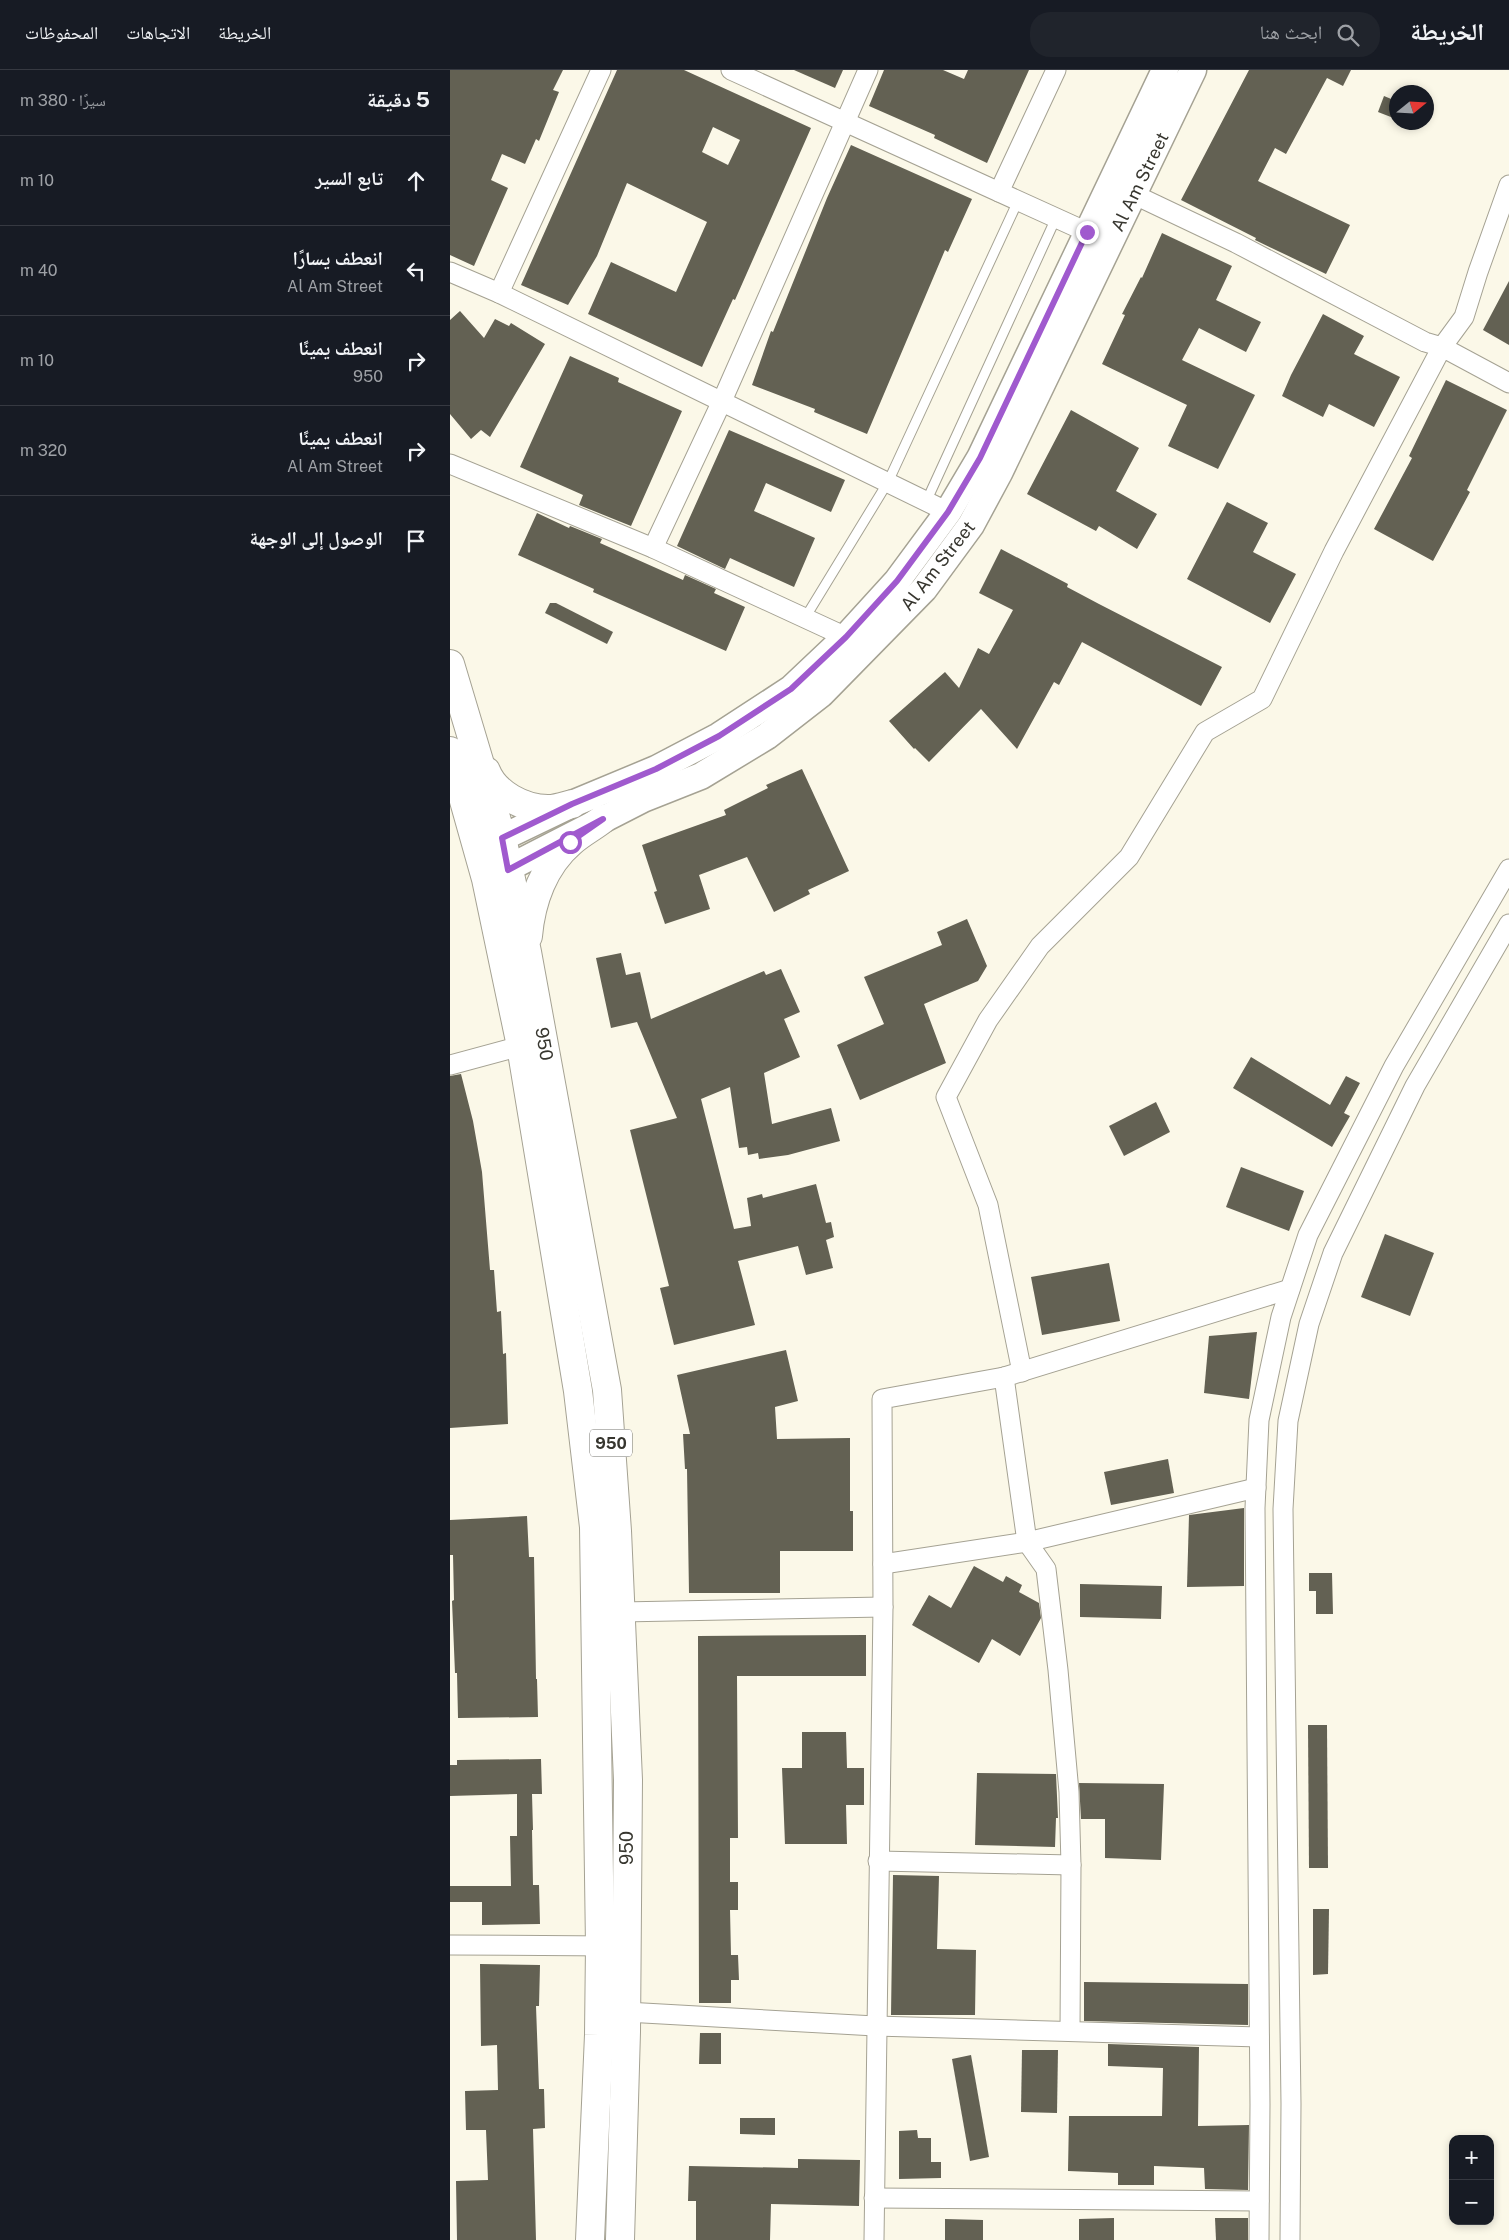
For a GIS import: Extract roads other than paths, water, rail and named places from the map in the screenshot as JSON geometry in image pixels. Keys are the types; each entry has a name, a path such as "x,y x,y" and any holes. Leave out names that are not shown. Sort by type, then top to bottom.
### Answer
{"main road":[{"name":"Al Am Street","path":"477,850 572,804 656,769 719,736 791,689 846,637 897,581 937,507 980,458 1165,70"},
{"name":"Al Am Street","path":"497,874 643,799 700,776 767,736 821,694 924,589 972,525 1135,195 1193,70"},
{"name":"950","path":"450,664 502,838 497,874 521,1046 578,1391 594,1527 613,1946 626,2012 620,2240"},
{"name":"950","path":"450,751 477,850 497,874 527,952 607,1390 617,1531 628,1780 613,1946 599,2035 590,2240"},
{"path":"478,754 488,776 504,794 511,798 525,805 549,809 572,804"},
{"path":"527,952 530,912 545,874 570,842 603,819"}],"street":[{"path":"499,293 602,70"},
{"path":"731,70 1087,232"},
{"path":"653,548 722,401 868,70"},
{"path":"1000,192 1056,70"},
{"path":"1022,1372 988,1205 946,1097 988,1020 1040,946 1129,857 1205,732 1262,699 1334,551 1442,347 1464,317 1509,184"},
{"path":"1135,195 1236,243 1425,342 1442,347 1509,384"},
{"path":"450,272 499,293 937,507"},
{"path":"450,464 653,548 846,637"},
{"path":"1259,2240 1260,2037 1256,1488 1259,1420 1281,1317 1308,1235 1394,1066 1509,869"},
{"path":"1290,2240 1291,2104 1283,1509 1288,1421 1309,1324 1333,1253 1415,1086 1509,924"},
{"path":"450,1065 521,1046"},
{"path":"874,2240 883,1607 882,1399 1004,1377 1290,1289"},
{"path":"1004,1377 1026,1542 1046,1569 1058,1670 1069,1792 1071,1865 1070,2031"},
{"path":"883,1564 1026,1542 1256,1488"},
{"path":"621,1612 883,1607"},
{"path":"878,1861 1071,1865"},
{"path":"450,1945 613,1946"},
{"path":"626,2012 876,2026 1260,2037"},
{"path":"874,2198 1259,2201"}],"lane":[{"path":"805,618 888,482 1018,200"},
{"path":"937,507 1056,218"}]}
